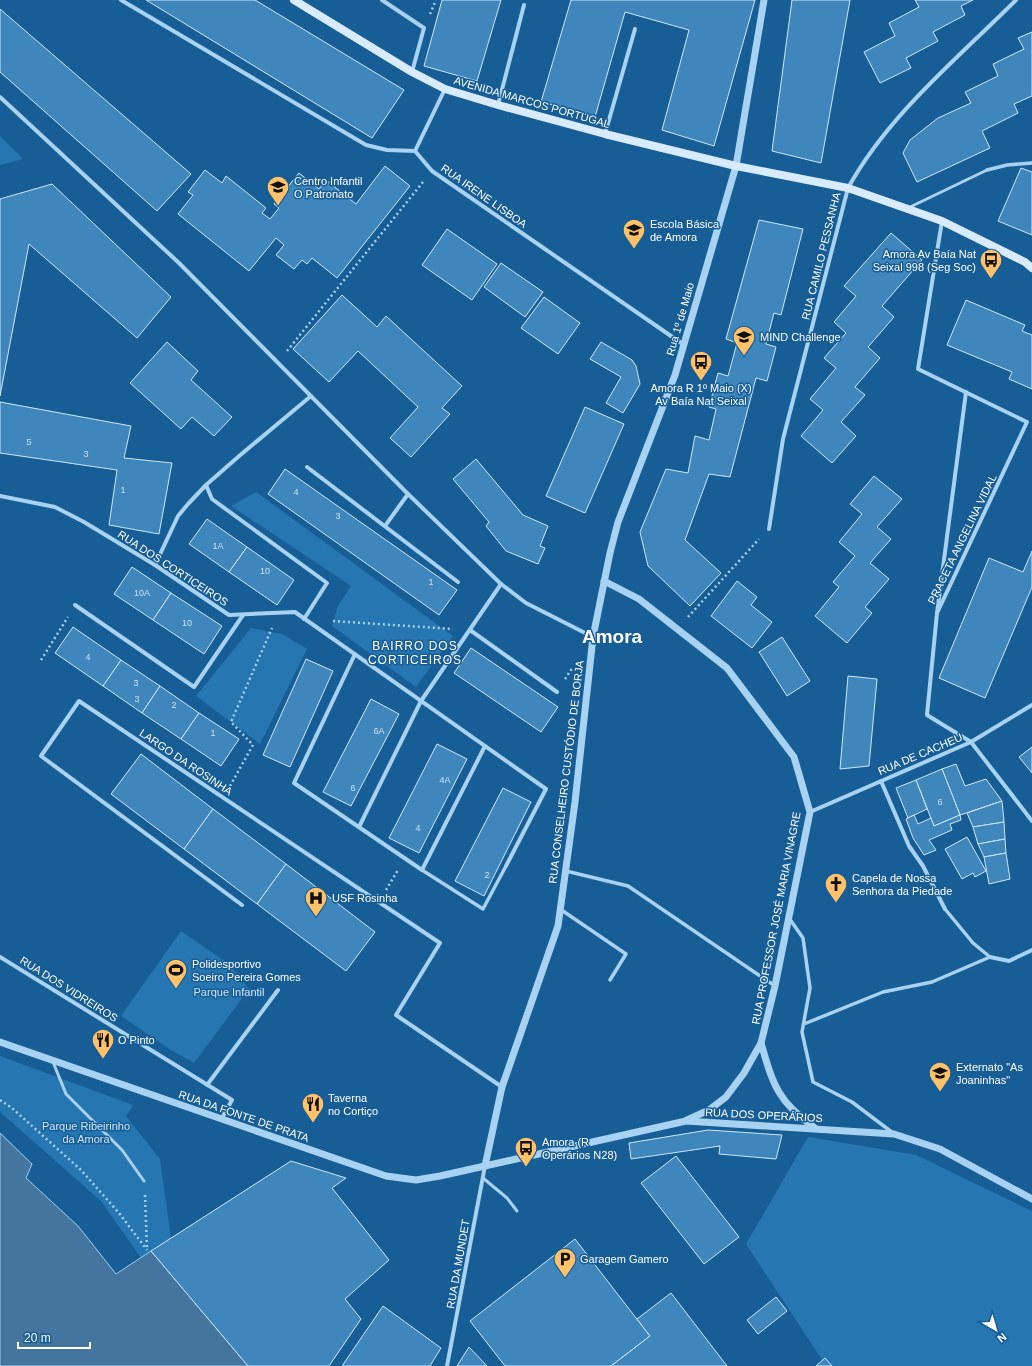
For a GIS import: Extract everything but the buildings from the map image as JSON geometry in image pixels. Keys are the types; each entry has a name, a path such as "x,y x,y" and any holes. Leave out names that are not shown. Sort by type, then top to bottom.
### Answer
{"main road":[{"name":"AVENIDA MARCOS PORTUGAL","path":"294,0 412,72 445,89 498,106 605,134 736,166 848,188 942,221 1025,262 1032,268"}],"street":[{"path":"121,0 366,145 387,150 415,152 445,89"},
{"path":"382,0 424,28 412,72"},
{"name":"Rua 1º de Maio","path":"593,637 618,522 675,375 736,166 764,0"},
{"name":"RUA CAMILO PESSANHA","path":"769,529 783,439 848,188 859,169 896,118 1016,0"},
{"path":"498,106 524,5"},
{"path":"605,134 635,29"},
{"path":"0,97 179,263 408,494 501,584 526,604 593,637"},
{"name":"RUA IRENE LISBOA","path":"415,152 432,171 684,345"},
{"path":"987,170 1007,165 1032,163"},
{"name":"PRACETA ANGELINA VIDAL","path":"937,613 1027,422 918,369 942,221"},
{"name":"PRACETA ANGELINA VIDAL","path":"937,613 966,392"},
{"path":"155,565 178,516 206,485 311,396"},
{"path":"307,467 458,582"},
{"path":"206,485 212,499 327,583 304,619"},
{"path":"386,526 408,494"},
{"name":"RUA DOS CORTICEIROS","path":"0,496 55,507 84,522 155,565 229,615 295,612 546,789 506,866"},
{"name":"RUA PROFESSOR JOSÉ MARIA VINAGRE","path":"604,582 640,599 727,668 794,757 810,812 775,986 761,1043 744,1073 726,1097 709,1110 686,1121"},
{"path":"359,828 421,701 501,584"},
{"path":"75,605 194,687 243,615"},
{"path":"937,613 927,715 971,742 1032,821"},
{"path":"470,630 557,692"},
{"name":"RUA CONSELHEIRO CUSTÓDIO DE BORJA","path":"485,1166 502,1086 558,926 566,871 593,637"},
{"path":"355,654 294,784 483,909 506,866"},
{"name":"LARGO DA ROSINHA","path":"242,906 41,756 79,701 440,943 396,1015 502,1086"},
{"name":"RUA DE CACHEU","path":"810,812 971,742 1032,705"},
{"path":"422,870 485,746"},
{"path":"881,781 909,846 923,866 945,909 972,943 990,957 1009,961 1032,950"},
{"path":"566,871 628,886 775,986"},
{"path":"560,909 626,954 610,980"},
{"path":"789,918 803,938 810,988 802,1032 813,1082 852,1102 894,1134"},
{"path":"804,1024 883,992 932,982 990,957"},
{"name":"RUA DOS VIDREIROS","path":"0,958 232,1100 221,1120"},
{"path":"207,1085 278,990"},
{"name":"RUA DA FONTE DE PRATA","path":"0,1042 52,1059 221,1120 386,1176 416,1180 485,1166"},
{"path":"761,1043 771,1078 783,1099 795,1114 815,1128"},
{"name":"RUA DOS OPERÁRIOS","path":"485,1166 686,1121 815,1128 894,1134 940,1149 1032,1199"},
{"name":"RUA DA MUNDET","path":"447,1366 485,1166"}],"lane":[{"path":"906,208 987,170"},
{"path":"52,1059 66,1094 122,1150 144,1181"},
{"path":"483,1178 507,1198 517,1211"}],"path":[{"path":"278,362 432,171"},
{"path":"677,629 769,529"},
{"path":"41,660 75,605"},
{"path":"223,798 253,745 231,722 278,613"},
{"path":"304,619 470,630"},
{"path":"378,902 406,859"},
{"path":"0,1100 12,1108 81,1170 119,1213 148,1250 144,1181"}],"green space":[{"path":"0,136 23,159 0,165"},
{"path":"256,492 453,636 416,687 332,626 338,606 351,586 231,506"},
{"path":"251,628 282,634 307,649 260,744 196,696"},
{"name":"Polidesportivo Soeiro Pereira Gomes","path":"181,931 230,965 249,989 194,1063 171,1050 121,1016"},
{"name":"Parque Ribeirinho da Amora","path":"0,1056 133,1105 126,1116 160,1159 171,1238 152,1251 248,1366 0,1366 0,1132 32,1164 26,1178 78,1226 116,1274 141,1258 101,1201 0,1112"},
{"path":"808,1137 916,1155 1032,1211 1032,1366 826,1366 746,1244"}],"shaded area":[{"path":"0,1133 32,1164 26,1178 78,1226 116,1274 151,1251 248,1366 0,1366"}],"place":[{"name":"Centro Infantil O Patronato","path":"278,206"},
{"name":"Escola Básica de Amora","path":"634,250"},
{"name":"Amora Av Baía Nat Seixal 998 (Seg Soc)","path":"991,280"},
{"name":"MIND Challenge","path":"744,356"},
{"name":"Amora R 1º Maio (X) Av Baía Nat Seixal","path":"701,382"},
{"name":"Capela de Nossa Senhora da Piedade","path":"836,904"},
{"name":"USF Rosinha","path":"316,918"},
{"name":"Polidesportivo Soeiro Pereira Gomes","path":"176,990"},
{"name":"O Pinto","path":"103,1060"},
{"name":"Externato \"As Joaninhas\"","path":"940,1092"},
{"name":"Taverna no Cortiço","path":"313,1124"},
{"name":"Amora (R Operários N28)","path":"526,1168"},
{"name":"Garagem Gamero","path":"565,1278"}],"district":[{"name":"Amora","path":"612,636"},
{"name":"BAIRRO DOS CORTICEIROS","path":"415,653"}],"park label":[{"name":"Parque Infantil","path":"229,992"}]}
